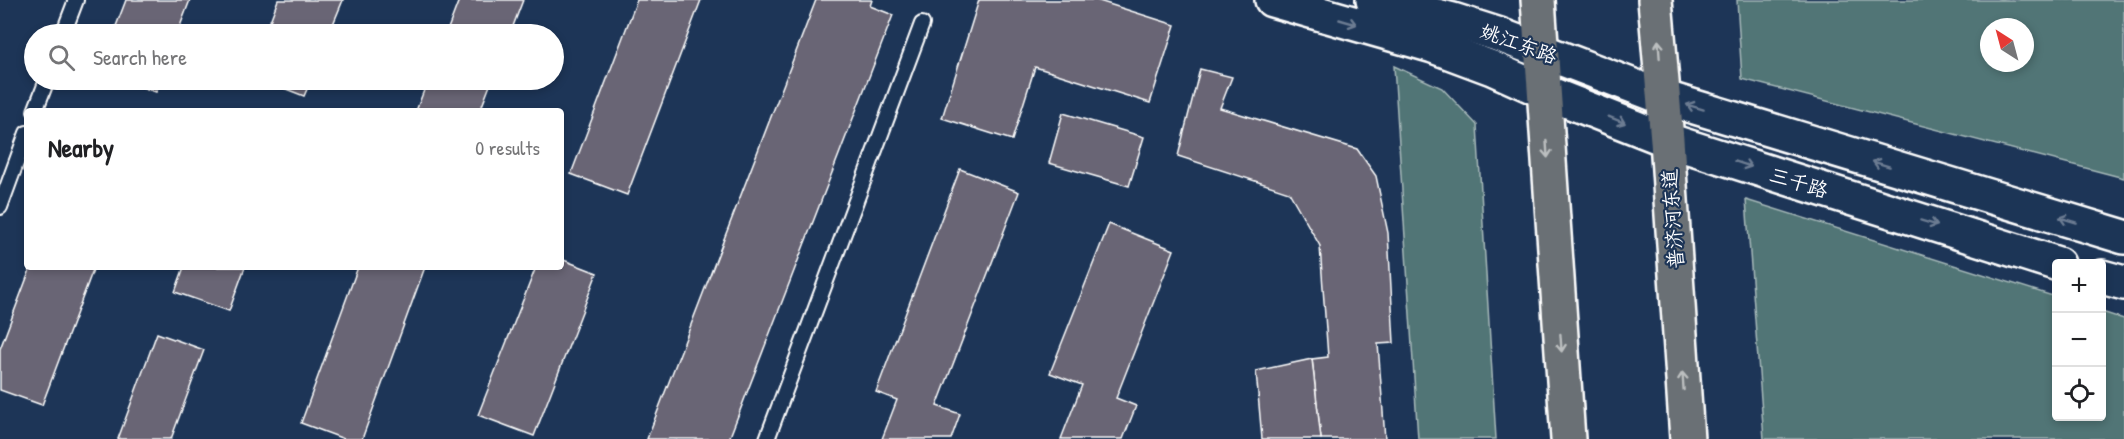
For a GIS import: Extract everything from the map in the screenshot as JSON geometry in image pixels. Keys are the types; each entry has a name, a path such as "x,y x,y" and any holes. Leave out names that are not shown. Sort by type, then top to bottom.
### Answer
{"main road":[{"path":"1538,0 1568,439"},
{"name":"普济河东道","path":"1655,0 1687,439"}],"street":[{"name":"姚江东路","path":"1272,0 1433,46 1492,68 1543,91"},
{"name":"姚江东路","path":"1373,0 1453,20 1541,50 1662,98"},
{"name":"三千路","path":"1543,91 1667,140 2052,262"},
{"path":"1662,98 2124,237"},
{"path":"2106,278 2124,283"}],"lane":[{"path":"67,24 76,0"},
{"path":"768,439 922,24"},
{"path":"36,108 43,90"},
{"path":"0,207 24,141"}],"green space":[{"path":"1737,0 2124,0 2124,178 1742,79"},
{"path":"1394,66 1442,88 1477,125 1496,439 1418,439"},
{"path":"1746,200 2052,296 2052,421 2106,421 2106,313 2124,319 2124,439 1764,439"}],"building":[{"path":"126,0 190,0 181,24 117,24"},
{"path":"278,0 343,0 333,24 269,24"},
{"path":"459,0 523,0 514,24 450,24"},
{"path":"637,0 701,0 627,195 571,174"},
{"path":"816,0 872,0 870,6 893,15 729,439 647,439"},
{"path":"979,0 1096,0 1175,25 1150,103 1035,67 1012,140 942,118"},
{"path":"1200,69 1232,77 1220,108 1357,149 1376,176 1388,233 1394,343 1378,344 1385,439 1321,439 1312,359 1328,357 1320,246 1289,192 1178,156"},
{"path":"289,90 307,90 304,96"},
{"path":"424,90 488,90 481,108 417,108"},
{"path":"1063,113 1144,137 1129,186 1049,163"},
{"path":"960,169 1019,192 937,406 960,414 951,439 882,439 897,400 876,392"},
{"path":"1109,224 1174,250 1116,398 1136,406 1123,439 1061,439 1082,385 1050,373"},
{"path":"564,260 597,273 534,436 478,415 535,270 564,270"},
{"path":"30,270 93,270 42,405 0,390 0,349"},
{"path":"183,270 244,270 229,311 175,292"},
{"path":"357,270 424,270 362,439 344,439 301,423"},
{"path":"157,333 204,350 171,439 118,439"},
{"path":"1312,359 1321,439 1262,439 1256,371"}]}
